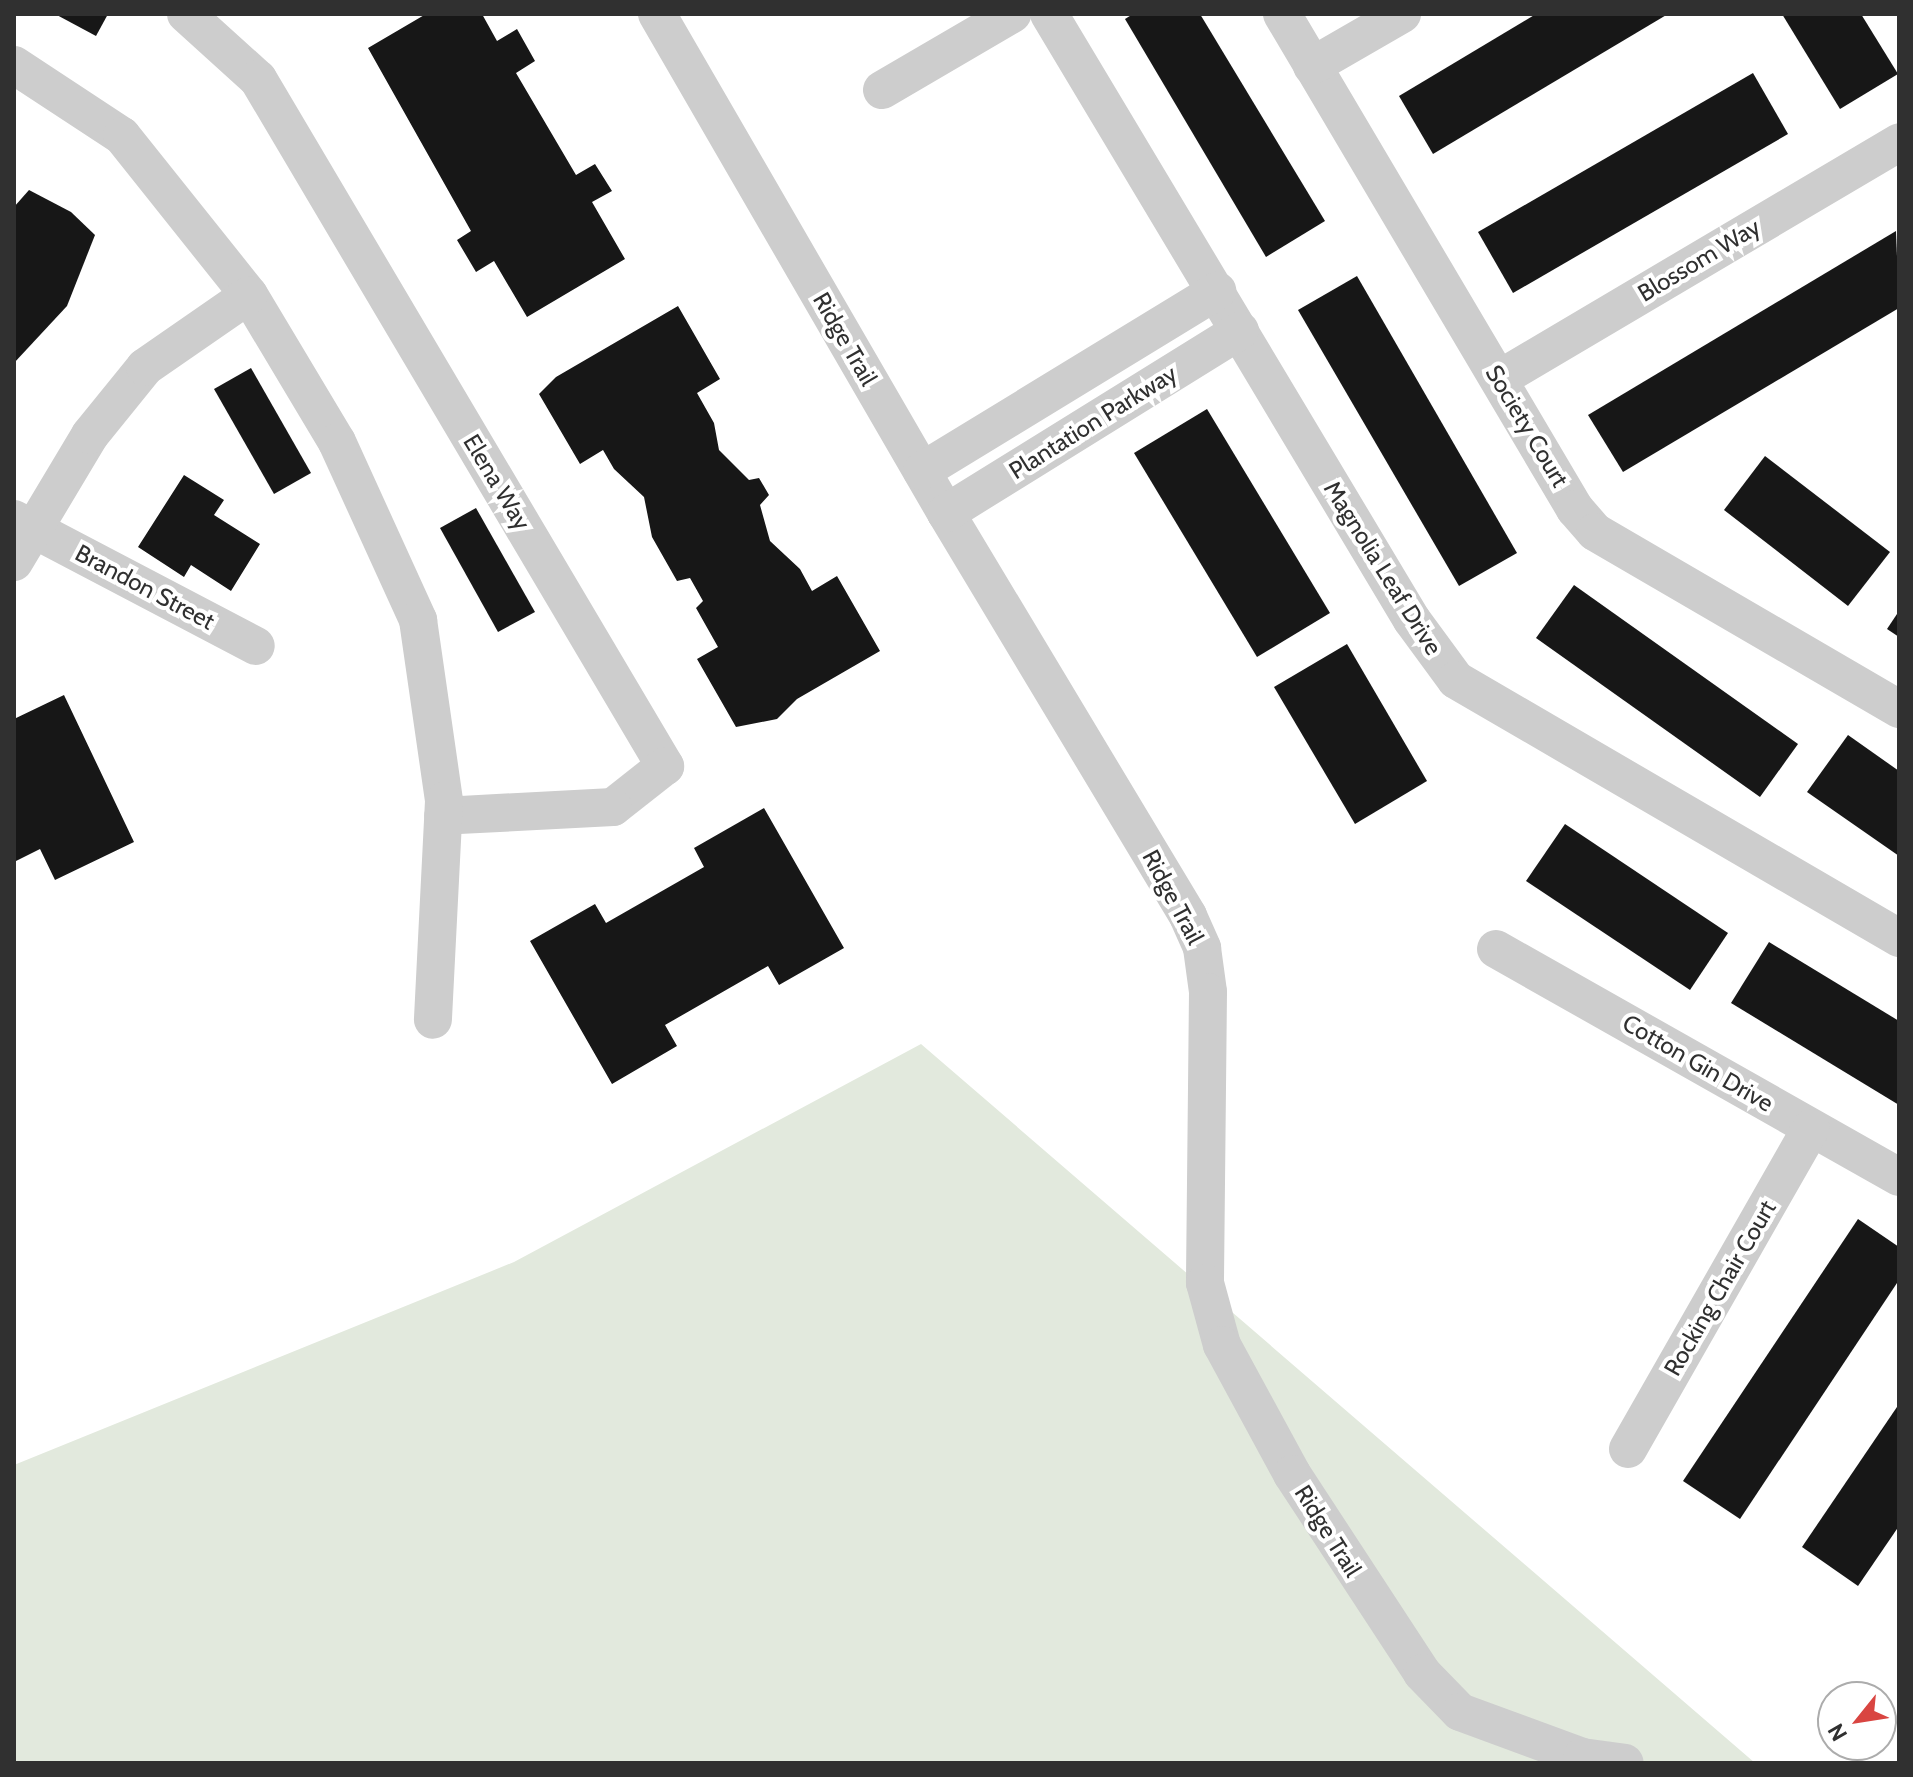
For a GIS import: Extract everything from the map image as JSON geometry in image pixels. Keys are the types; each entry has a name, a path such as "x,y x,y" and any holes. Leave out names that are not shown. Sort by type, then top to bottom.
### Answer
{"street":[{"name":"Elena Way","path":"186,14 258,79 665,766 613,807 443,816"},
{"name":"Ridge Trail","path":"657,14 946,513 1188,916 1202,948 1208,992 1205,1283 1222,1345 1285,1461 1422,1673 1460,1712 1582,1757 1625,1763"},
{"path":"882,90 1012,14"},
{"name":"Magnolia Leaf Drive","path":"1049,14 1412,620 1456,680 1899,938"},
{"name":"Society Court","path":"1282,14 1575,509 1595,532 1899,709"},
{"path":"1312,66 1402,14"},
{"path":"14,65 122,136 249,295 337,442 418,620 443,816 433,1020"},
{"name":"Blossom Way","path":"1499,379 1899,142"},
{"name":"Plantation Parkway","path":"922,471 1217,291"},
{"path":"14,562 24,524 145,367 249,295"},
{"name":"Plantation Parkway","path":"946,513 1240,331"},
{"name":"Brandon Street","path":"24,524 256,646"},
{"name":"Cotton Gin Drive","path":"1496,949 1899,1177"},
{"name":"Rocking Chair Court","path":"1628,1449 1811,1128"}],"shaded area":[{"path":"921,1044 1755,1763 14,1763 14,1465 514,1262"}],"building":[{"path":"55,14 108,14 96,36"},
{"path":"426,14 482,14 497,41 517,29 535,61 516,73 576,175 595,164 612,191 592,202 625,259 527,317 494,261 476,272 457,240 471,231 368,48"},
{"path":"1133,14 1200,14 1325,221 1266,257 1125,19"},
{"path":"1536,14 1668,14 1433,154 1399,96"},
{"path":"1782,14 1861,14 1898,74 1840,109"},
{"path":"1753,73 1788,134 1513,293 1478,232"},
{"path":"29,190 71,212 95,235 67,306 14,363 14,207"},
{"path":"1896,231 1899,308 1623,472 1588,415"},
{"path":"1357,276 1517,553 1459,586 1298,310"},
{"path":"678,306 720,379 697,393 714,423 719,450 749,480 759,478 769,495 760,505 770,541 800,569 812,591 837,576 880,651 797,699 777,719 736,727 697,659 718,647 696,608 703,601 690,578 677,581 652,537 644,497 614,469 603,450 580,464 539,394 556,377"},
{"path":"251,368 311,473 274,494 214,389"},
{"path":"1207,409 1330,613 1257,657 1134,453"},
{"path":"1765,456 1890,552 1848,606 1724,510"},
{"path":"184,475 224,500 214,515 260,544 231,591 191,565 184,577 138,547"},
{"path":"476,508 535,612 498,632 440,528"},
{"path":"1574,585 1798,744 1760,797 1536,638"},
{"path":"1899,611 1899,637 1887,629"},
{"path":"1347,644 1427,781 1355,824 1274,687"},
{"path":"64,695 134,842 55,880 40,849 14,862 14,719"},
{"path":"1848,735 1899,771 1899,856 1807,792"},
{"path":"764,808 844,948 779,985 768,966 665,1025 677,1046 612,1084 530,941 595,904 606,923 704,867 694,848"},
{"path":"1565,824 1728,933 1690,990 1526,881"},
{"path":"1769,942 1899,1021 1899,1105 1731,1003"},
{"path":"1858,1219 1899,1247 1899,1280 1740,1519 1683,1481"},
{"path":"1899,1404 1899,1526 1858,1586 1802,1547"}]}
